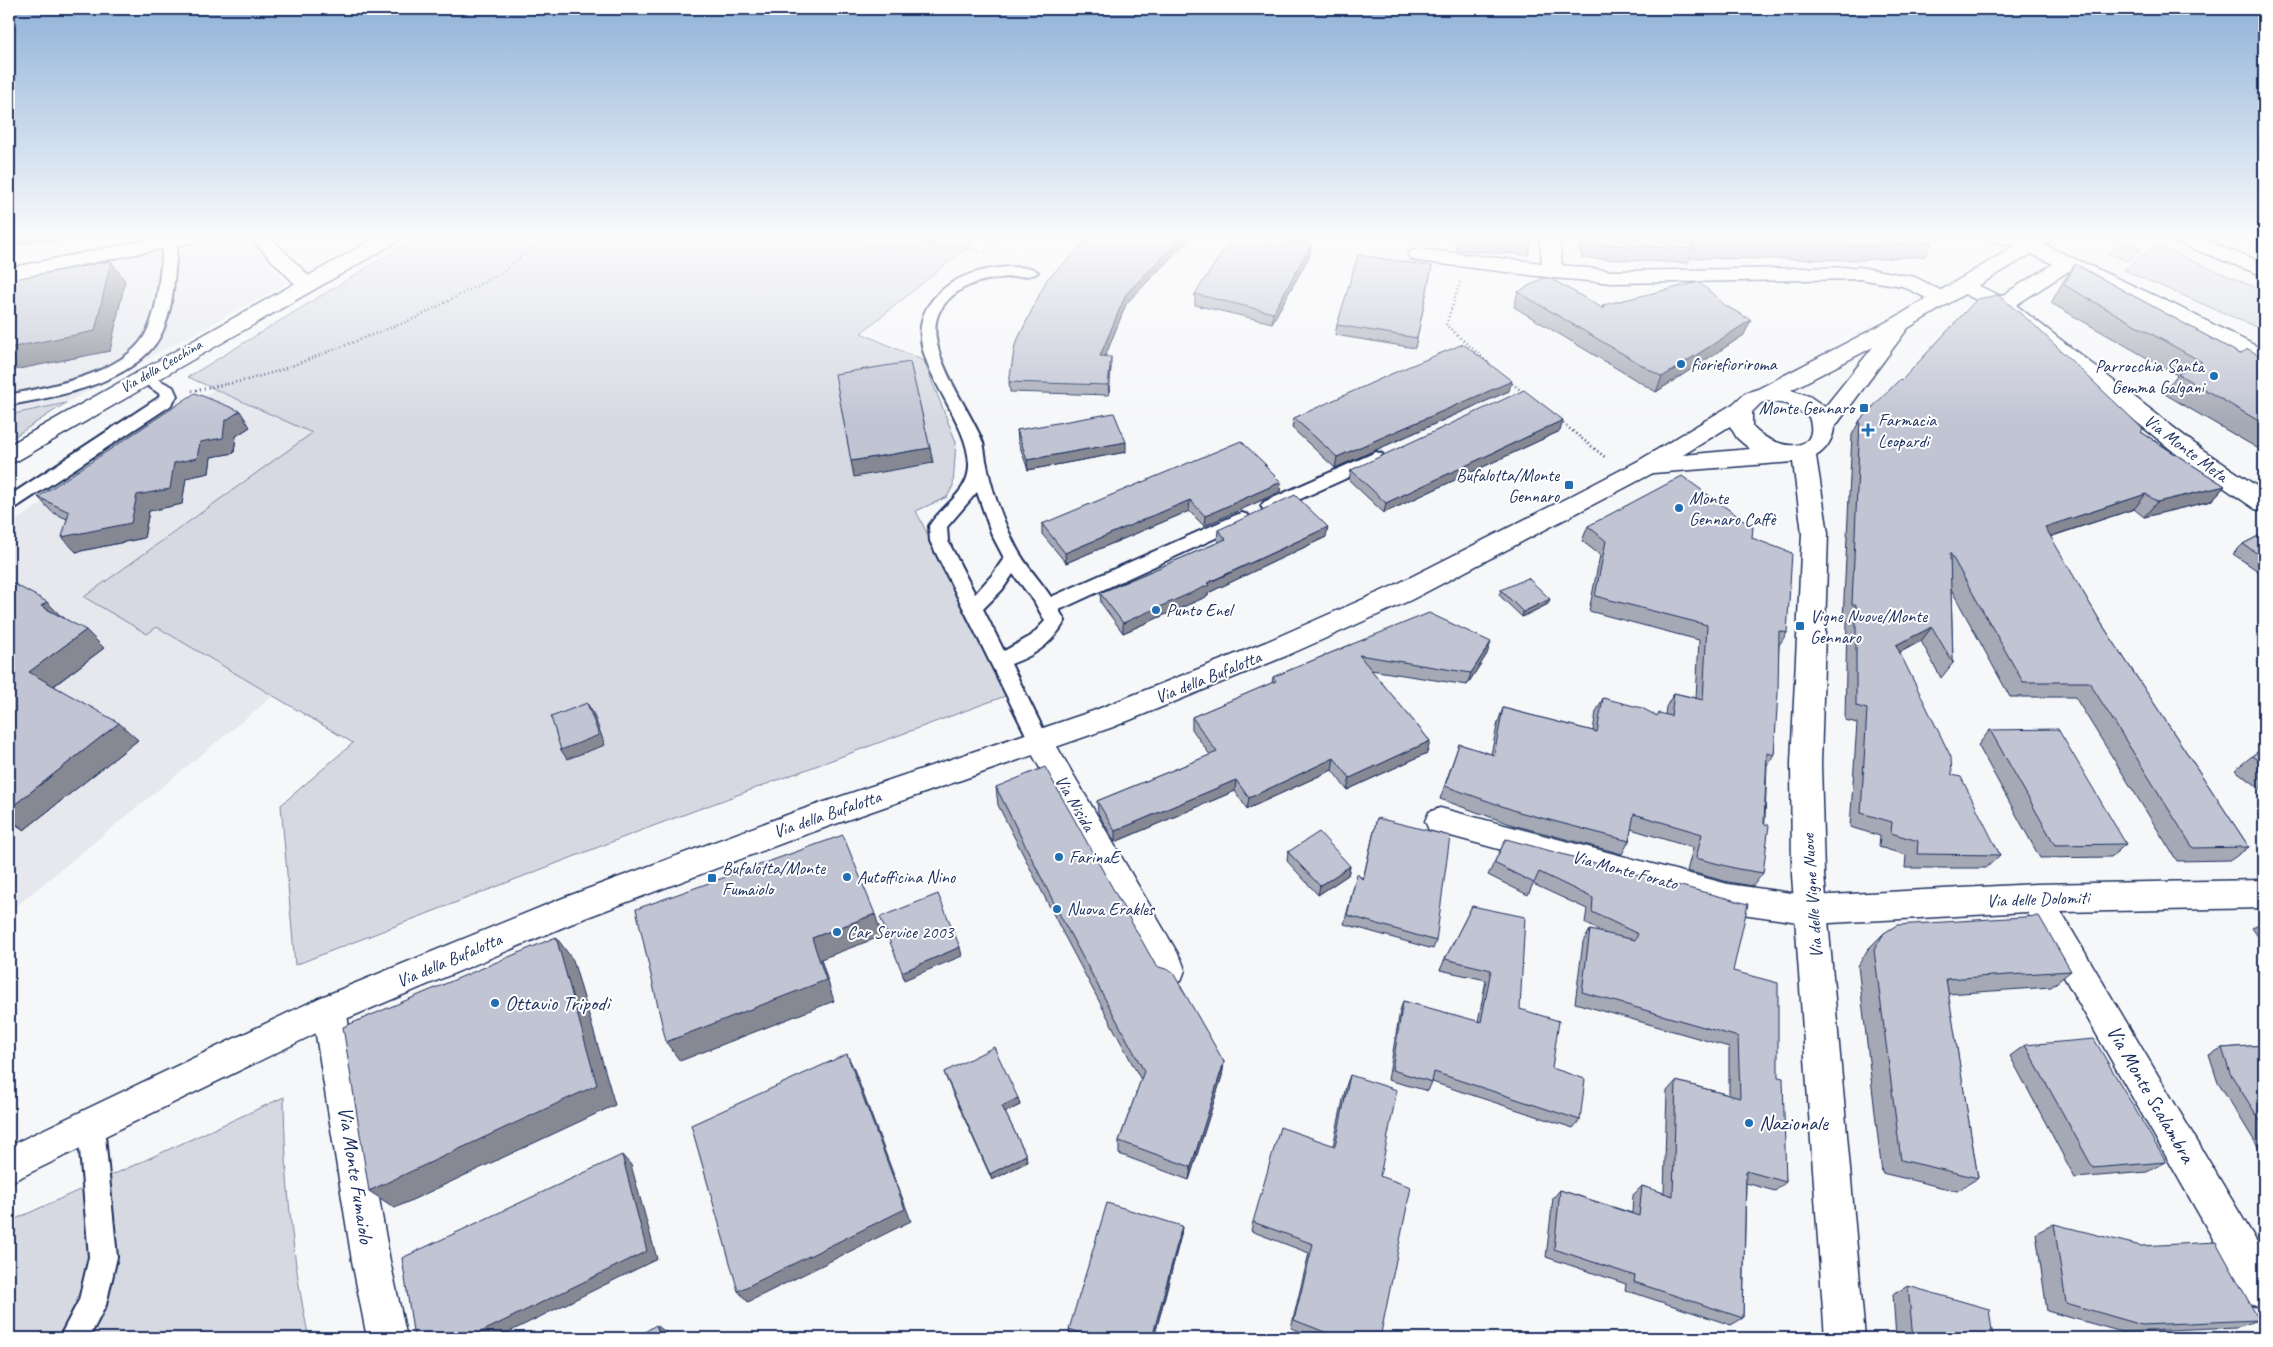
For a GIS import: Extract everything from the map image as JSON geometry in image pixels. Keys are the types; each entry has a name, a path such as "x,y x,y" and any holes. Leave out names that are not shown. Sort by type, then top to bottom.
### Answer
{"street":[{"name":"Via della Cecchina","path":"9,454 280,299"},
{"path":"1795,453 1757,444 1744,433 1739,423 1741,410 1753,398 1766,394 1904,322 1941,299"},
{"name":"Via Monte Meta","path":"1989,299 2002,305 2192,454 2264,503"},
{"path":"2002,305 2012,299"},
{"path":"2146,299 2264,359"},
{"path":"1637,471 1795,453 1820,440 1824,425 1904,322"},
{"path":"1766,394 1790,397 1810,406 1817,411 1824,425"},
{"name":"Via della Bufalotta","path":"9,1164 329,1010 574,908 729,848 1039,742 1170,693 1321,629 1402,593 1637,471 1741,410"},
{"name":"Via delle Vigne Nuove","path":"1795,453 1815,533 1806,763 1808,865 1845,1338"},
{"name":"Via Nisida","path":"1039,742 1170,970"},
{"name":"Via Monte Forato","path":"1440,821 1728,898 1812,910"},
{"name":"Via delle Dolomiti","path":"1812,910 2036,898 2264,894"},
{"name":"Via Monte Scalambra","path":"2036,898 2264,1290"},
{"name":"Via Monte Fumaiolo","path":"329,1010 371,1261 387,1338"}],"lane":[{"path":"9,400 94,377 135,358 145,348 154,334 159,320 162,299"},
{"path":"939,299 931,312 928,330 930,352 970,430 978,451 978,466 974,485 963,501 947,514 938,526 939,541 1039,742"},
{"path":"9,504 164,402 169,396 167,391 143,377"},
{"path":"1049,606 1394,450"},
{"path":"978,466 999,531 1013,558 1049,606 1054,621 1048,634 1036,646 999,661"},
{"path":"972,608 998,584 1013,558"},
{"path":"73,1338 92,1305 104,1257 90,1126"}],"path":[{"path":"169,396 247,380 281,370 416,318 452,299"},
{"path":"1455,299 1446,325 1496,369"},
{"path":"1502,375 1531,398"},
{"path":"1554,416 1637,471"}],"shaded area":[{"path":"9,299 258,299 66,403 9,415"},
{"path":"316,299 903,299 861,333 924,361 956,442 953,486 947,497 916,511 1008,695 645,829 295,965 281,805 353,743 157,627 147,634 84,597 312,433 188,377"},
{"path":"2191,299 2264,299 2263,330"},
{"path":"215,389 313,433 84,597 157,627 273,696 9,912 9,525"},
{"path":"66,403 9,440 9,415"},
{"path":"284,1097 290,1218 309,1338 9,1338 9,1222"}],"building":[{"path":"9,299 102,299 95,331 9,348"},
{"path":"1037,299 1124,299 1100,356 1111,357 1108,385 1009,382 1015,345"},
{"path":"1215,299 1281,299 1273,313"},
{"path":"1345,299 1425,299 1417,338 1337,325"},
{"path":"1530,299 1586,299 1604,309 1603,305 1629,299 1718,299 1726,306 1751,320 1662,377"},
{"path":"1977,299 2003,299 2032,323 2143,429 2141,432 2225,486 2157,502 2146,494 2045,527 2103,626 2249,847 2193,848 2089,682 2023,682 1950,553 1953,663 1932,627 1896,645 1951,757 1952,775 1961,777 2000,855 1917,854 1918,841 1891,833 1892,822 1861,813 1867,709 1856,706 1856,605 1852,604 1860,420 1900,379 1902,380"},
{"path":"2089,299 2139,299 2240,354 2248,349 2264,358 2264,424 2178,374 2202,362"},
{"path":"1463,344 1512,381 1337,457 1294,418 1398,371"},
{"path":"910,362 930,448 851,461 835,374"},
{"path":"1524,390 1563,420 1386,503 1351,470"},
{"path":"195,393 240,411 225,421 223,438 200,442 197,458 174,463 170,489 137,495 131,523 62,537 69,512 38,497"},
{"path":"1114,413 1126,442 1027,460 1017,430"},
{"path":"1241,441 1281,482 1205,516 1190,500 1065,553 1042,524"},
{"path":"1682,476 1753,527 1752,538 1792,553 1787,633 1779,631 1774,755 1767,753 1764,824 1769,825 1763,873 1738,869 1696,858 1702,834 1634,814 1629,841 1519,812 1445,786 1459,744 1494,755 1503,708 1597,732 1603,698 1642,708 1657,716 1659,713 1671,716 1674,693 1703,700 1707,625 1595,596 1606,541 1588,526"},
{"path":"1295,495 1328,527 1207,583 1209,585 1123,623 1100,593 1226,539 1218,530"},
{"path":"2264,533 2264,558 2243,544"},
{"path":"1528,578 1550,599 1523,612 1501,590"},
{"path":"9,581 47,602 41,606 86,630 29,672 119,723 9,809"},
{"path":"1429,613 1491,642 1471,673 1359,655 1430,741 1350,778 1334,758 1249,798 1236,780 1115,831 1097,801 1217,752 1192,717 1276,681 1273,677"},
{"path":"587,703 599,735 561,750 551,717"},
{"path":"2058,729 2126,844 2055,845 1990,730"},
{"path":"2264,747 2264,765 2252,756"},
{"path":"1045,767 1156,966 1172,971 1224,1062 1191,1167 1119,1141 1144,1071 1062,919 996,787"},
{"path":"1377,818 1450,836 1436,941 1347,915 1357,874 1363,880"},
{"path":"1319,832 1350,866 1320,886 1288,852"},
{"path":"843,835 875,914 812,938 826,980 666,1042 636,909"},
{"path":"1506,839 1748,904 1733,971 1778,983 1778,1077 1783,1078 1786,1182 1746,1171 1743,1318 1634,1282 1635,1276 1554,1249 1560,1190 1639,1216 1642,1186 1673,1196 1676,1081 1740,1098 1738,1037 1582,992 1590,930 1635,940 1638,934 1592,912 1593,898 1539,872 1534,883 1494,863"},
{"path":"938,894 960,947 902,972 880,917"},
{"path":"1472,906 1525,917 1520,1009 1559,1021 1552,1068 1585,1079 1580,1120 1434,1072 1432,1082 1392,1070 1403,1001 1481,1022 1491,970 1445,959"},
{"path":"2039,916 2071,971 1946,979 1978,1178 1901,1160 1874,950 1884,933 1897,925"},
{"path":"556,937 597,1085 369,1191 343,1027"},
{"path":"2094,1039 2166,1162 2093,1168 2025,1045"},
{"path":"2264,1045 2264,1127 2230,1073 2222,1048"},
{"path":"994,1047 1018,1098 1002,1106 1026,1155 990,1174 944,1072"},
{"path":"847,1054 905,1209 738,1291 691,1125"},
{"path":"1350,1075 1397,1090 1380,1176 1411,1187 1380,1338 1340,1338 1294,1320 1313,1244 1253,1222 1280,1127 1335,1146"},
{"path":"622,1155 647,1251 469,1338 414,1338 402,1258"},
{"path":"1107,1203 1182,1226 1152,1338 1096,1338 1069,1329"},
{"path":"2054,1224 2141,1246 2216,1242 2259,1320 2142,1325 2066,1303"},
{"path":"1908,1286 1989,1309 1993,1338 1913,1338"},
{"path":"656,1325 661,1338 635,1338"}],"place":[{"name":"fioriefioriroma","path":"1681,364"},
{"name":"Parrocchia Santa Gemma Galgani","path":"2214,376"},
{"name":"Monte Gennaro","path":"1864,408"},
{"name":"Farmacia Leopardi","path":"1868,430"},
{"name":"Bufalotta/Monte Gennaro","path":"1569,485"},
{"name":"Monte Gennaro Caffè","path":"1679,508"},
{"name":"Punto Enel","path":"1156,610"},
{"name":"Vigne Nuove/Monte Gennaro","path":"1800,626"},
{"name":"FarinaE","path":"1059,857"},
{"name":"Autofficina Nino","path":"847,877"},
{"name":"Bufalotta/Monte Fumaiolo","path":"712,878"},
{"name":"Nuova Erakles","path":"1057,909"},
{"name":"Car Service 2003","path":"837,932"},
{"name":"Ottavio Tripodi","path":"495,1003"},
{"name":"Nazionale","path":"1749,1123"}]}
